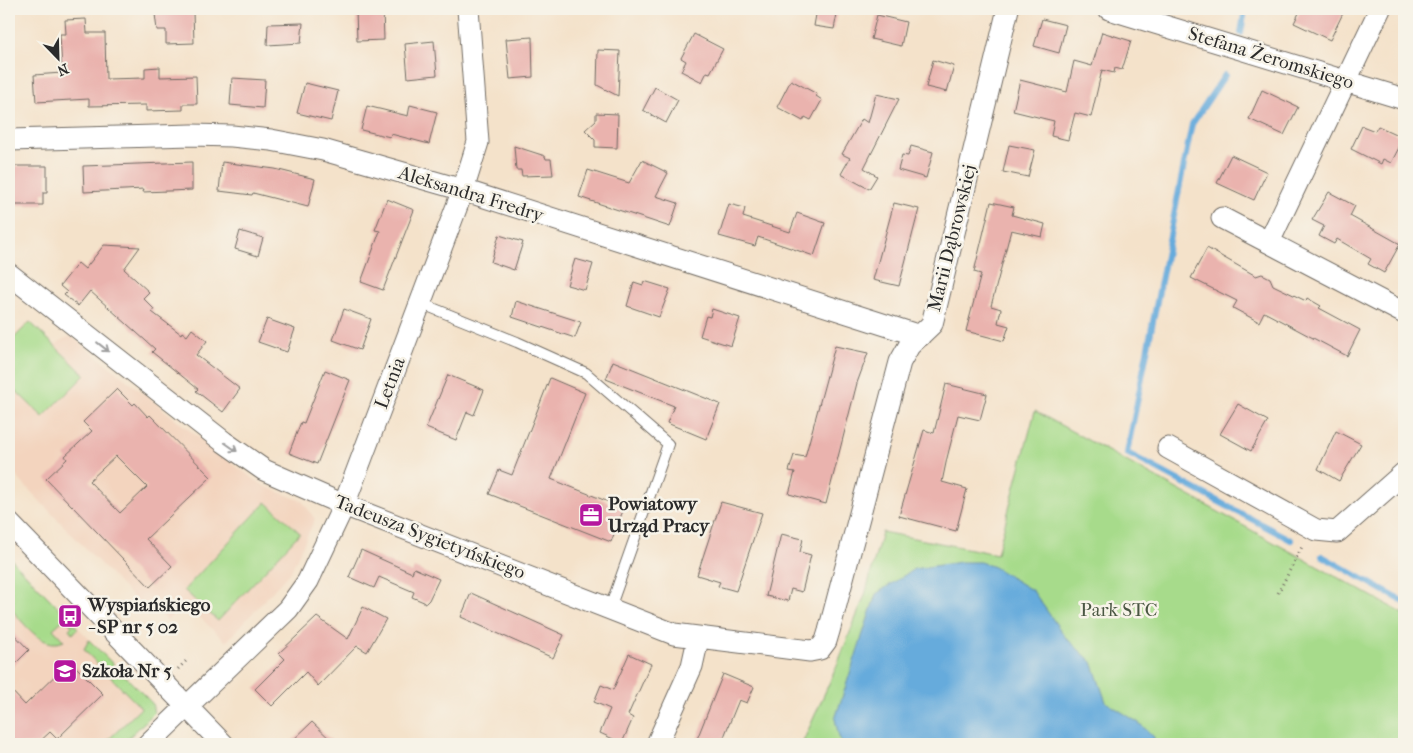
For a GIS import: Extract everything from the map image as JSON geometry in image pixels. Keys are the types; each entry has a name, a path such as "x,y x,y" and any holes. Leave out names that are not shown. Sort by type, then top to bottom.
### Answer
{"street":[{"name":"Letnia","path":"148,744 288,609 308,581 344,504 463,190 478,142 468,9"},
{"name":"Marii Dąbrowskiej","path":"830,631 900,362 909,346 932,324 1008,9"},
{"name":"Stefana Żeromskiego","path":"1109,9 1404,99"},
{"path":"1269,242 1380,9"},
{"name":"Aleksandra Fredry","path":"9,140 192,135 271,140 323,150 463,190 920,336"},
{"path":"1222,218 1404,313"},
{"name":"Tadeusza Sygietyńskiego","path":"9,274 224,442 264,470 344,504 674,634 698,639 810,650 820,648 826,641 830,631"},
{"path":"1168,448 1312,528 1337,532 1404,473"},
{"path":"9,523 222,744"},
{"path":"657,744 692,666 698,639"}],"lane":[{"path":"420,303 517,342 586,374 668,444 610,608"}],"path":[{"path":"1278,593 1312,528"}],"shaded area":[{"path":"29,321 55,345 71,336 231,463 264,486 302,501 315,519 291,571 226,642 185,603 167,620 149,603 143,608 9,469 9,341"},
{"name":"Szkoła Nr 5","path":"9,557 152,703 154,713 122,744 9,744"}],"green space":[{"path":"30,322 85,375 43,417 16,391 9,398 9,343"},
{"name":"Park STC","path":"1035,411 1404,614 1404,744 802,744 835,670 865,595 882,532 997,554"},
{"path":"266,502 300,533 218,621 184,590"},
{"path":"9,557 78,628 73,634 69,629 72,626 65,618 53,629 64,641 48,642 40,638 26,627 9,607"},
{"path":"89,640 152,703 154,713 122,744 104,744 141,708 86,652 84,649"}],"water":[{"path":"960,562 980,562 994,567 1033,591 1066,638 1092,662 1106,702 1139,723 1154,737 1154,744 843,744 839,737 835,719 876,594 914,569"}],"building":[{"path":"356,9 383,9 384,40 357,41"},
{"path":"817,9 838,9 834,29 814,26"},
{"path":"1301,9 1345,9 1330,40 1294,23"},
{"path":"193,12 194,43 166,44 166,30 157,30 155,14"},
{"path":"877,15 906,22 901,46 871,39"},
{"path":"86,19 87,33 105,33 106,79 145,78 145,68 160,67 160,77 196,76 197,104 183,104 183,110 146,111 146,105 89,106 89,99 36,102 34,75 62,73 60,34 66,34 65,20"},
{"path":"1042,19 1066,25 1059,53 1034,46"},
{"path":"303,23 301,43 267,45 268,24"},
{"path":"1102,32 1131,41 1122,70 1115,68 1114,73 1102,70 1091,117 1075,113 1068,140 1051,136 1054,121 1013,111 1020,80 1067,92 1074,61 1092,66"},
{"path":"694,34 723,49 710,73 707,72 702,82 681,71 686,61 681,58"},
{"path":"532,37 533,77 510,79 506,39"},
{"path":"434,41 437,75 408,78 405,44"},
{"path":"598,50 620,51 618,96 597,85"},
{"path":"933,60 954,66 947,92 926,87"},
{"path":"232,78 265,80 263,108 230,105"},
{"path":"791,80 817,94 816,96 822,100 811,120 805,117 803,121 777,107"},
{"path":"305,83 338,91 331,121 297,113"},
{"path":"655,87 678,100 666,123 643,110"},
{"path":"1262,90 1298,107 1284,135 1249,119"},
{"path":"876,94 899,99 864,168 877,176 869,189 841,174 850,158 842,154 862,119 868,123"},
{"path":"410,105 437,112 429,144 391,134 390,137 361,130 367,106 408,116"},
{"path":"596,113 618,114 617,148 595,147 595,140 585,130 596,120"},
{"path":"1362,126 1375,131 1378,126 1404,138 1391,163 1383,159 1381,164 1351,149"},
{"path":"1009,145 1035,150 1028,177 1003,172"},
{"path":"514,146 545,156 546,159 551,159 553,175 522,176 521,170 516,170"},
{"path":"911,146 933,152 926,178 898,170 902,155 908,156"},
{"path":"1231,155 1267,172 1254,200 1217,183"},
{"path":"642,160 668,173 656,196 678,203 670,227 579,197 588,170 629,183"},
{"path":"192,162 192,190 143,192 144,189 84,192 83,166"},
{"path":"222,162 275,169 315,179 308,207 253,193 252,195 219,191"},
{"path":"10,166 47,166 47,193 43,193 43,205 10,205"},
{"path":"1329,192 1355,206 1350,216 1400,244 1384,273 1368,264 1371,259 1337,239 1334,244 1319,236 1324,226 1312,220"},
{"path":"387,199 414,210 383,290 361,282 380,231 375,230"},
{"path":"991,202 1014,207 1012,215 1045,224 1042,237 1011,230 991,306 1001,309 998,323 1009,326 1004,341 966,331 981,274 974,272"},
{"path":"894,203 919,209 899,286 873,280"},
{"path":"729,204 745,208 743,217 790,232 797,213 825,223 814,256 758,237 755,246 719,236"},
{"path":"240,231 263,238 258,256 235,249"},
{"path":"499,235 523,242 514,270 491,262"},
{"path":"104,245 140,247 124,269 149,292 143,298 154,309 152,312 181,334 182,332 187,336 192,329 207,341 196,355 240,389 223,412 152,352 155,349 90,291 78,306 64,295 67,292 60,286 78,263 85,269"},
{"path":"1207,248 1256,276 1262,274 1270,278 1273,285 1306,301 1307,298 1321,306 1319,308 1360,330 1347,356 1264,312 1259,322 1233,308 1237,301 1191,278"},
{"path":"575,259 593,264 585,290 567,285"},
{"path":"644,281 670,289 659,317 627,306 634,282 643,285"},
{"path":"516,301 581,322 575,338 512,317"},
{"path":"344,309 371,319 360,350 333,340"},
{"path":"712,309 740,318 731,346 700,336 706,316 710,317"},
{"path":"267,319 295,329 287,352 258,342"},
{"path":"835,346 868,353 857,383 826,504 789,494 795,472 789,471 794,455 805,457"},
{"path":"613,361 720,404 706,439 667,423 674,406 606,379"},
{"path":"325,370 350,380 317,464 289,453 301,422 304,423"},
{"path":"448,375 484,390 474,415 467,412 456,440 426,428"},
{"path":"550,378 585,393 551,479 624,508 611,542 489,494 499,470 512,475"},
{"path":"946,384 987,394 980,420 958,415 947,458 942,482 967,489 956,531 899,516 924,430 934,433"},
{"path":"117,389 133,405 135,403 148,417 150,415 211,477 146,539 172,566 150,587 46,479 67,459 65,456 92,431 83,422","holes":["116,456 147,487 120,513 89,481"]},
{"path":"1238,404 1268,421 1251,451 1220,434"},
{"path":"1336,431 1361,444 1339,481 1318,469"},
{"path":"721,502 762,513 736,591 718,586 720,582 697,575"},
{"path":"781,534 803,539 800,552 811,555 802,592 791,589 788,601 766,596"},
{"path":"361,550 412,573 414,568 439,579 429,600 426,603 412,597 414,592 379,577 374,588 349,577"},
{"path":"471,593 564,635 553,658 461,617"},
{"path":"363,607 386,619 367,652 357,646 318,686 306,672 272,706 255,689 285,659 279,653 317,617 348,639"},
{"path":"9,629 29,650 9,670"},
{"path":"629,654 651,664 628,715 633,718 622,743 600,733 610,709 594,702 601,685 613,690"},
{"path":"70,661 103,694 57,739 50,732 37,744 9,744 9,688 25,705"},
{"path":"723,674 754,687 747,703 739,700 721,744 695,744"},
{"path":"312,722 335,744 289,744"}],"waterway":[{"path":"1241,33 1245,9"},
{"path":"1225,75 1192,124 1127,453 1291,540"},
{"path":"1322,556 1404,602"}],"place":[{"name":"Powiatowy Urząd Pracy","path":"591,515"},
{"name":"Wyspiańskiego - SP nr 5 02","path":"70,616"},
{"name":"Szkoła Nr 5","path":"65,671"}]}
